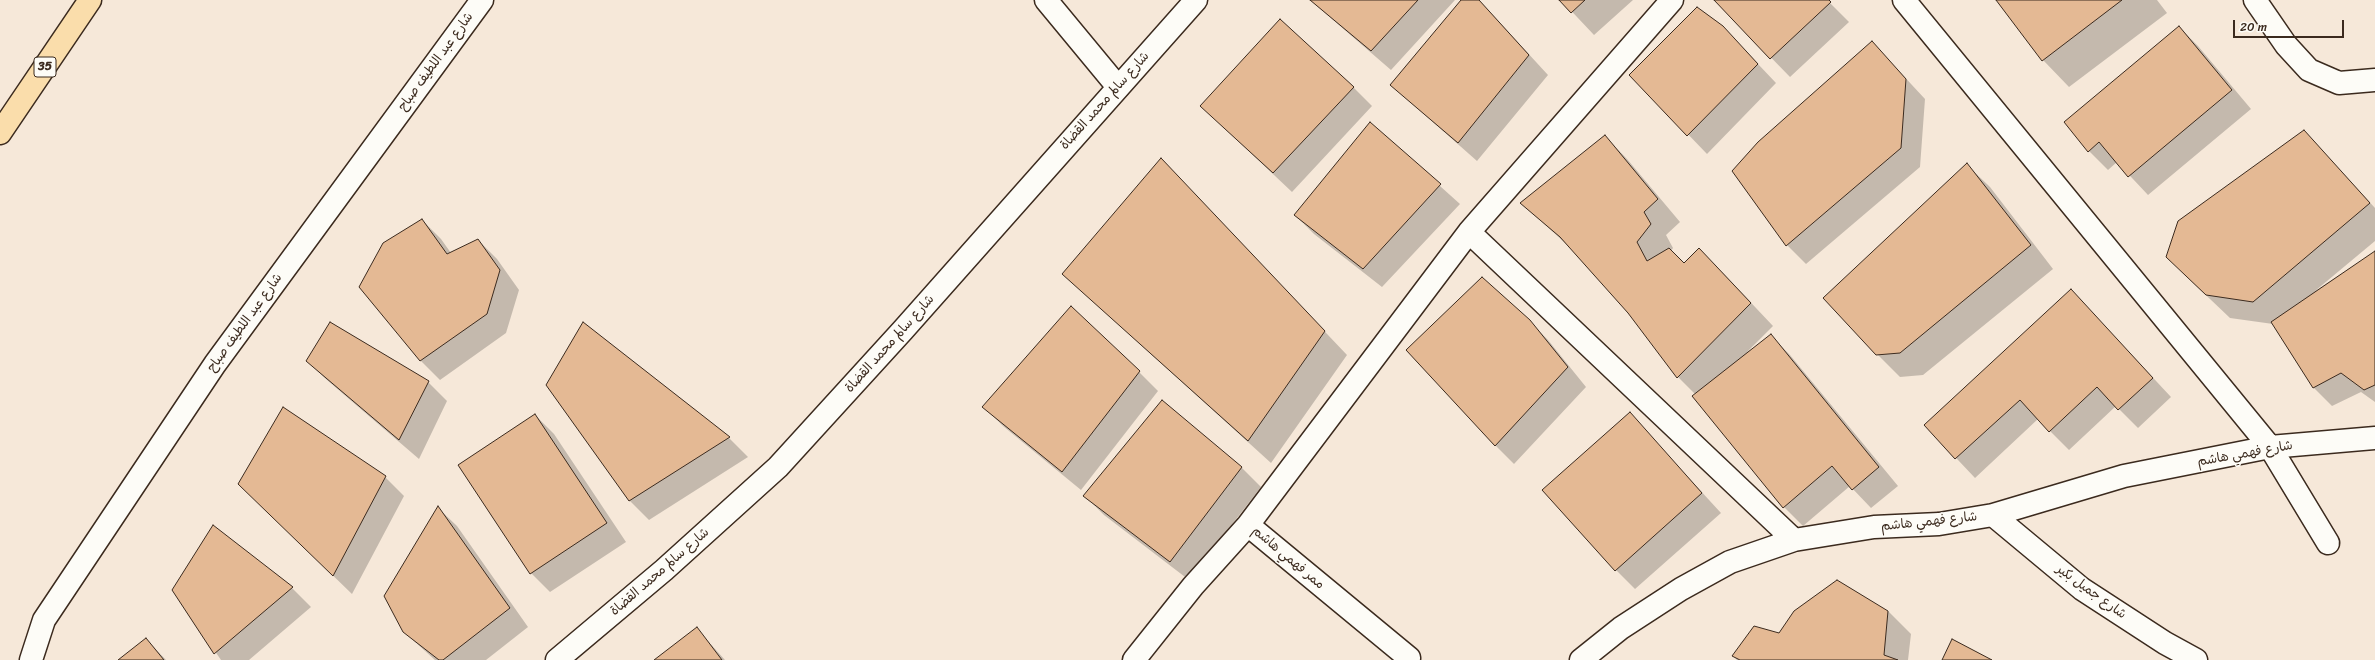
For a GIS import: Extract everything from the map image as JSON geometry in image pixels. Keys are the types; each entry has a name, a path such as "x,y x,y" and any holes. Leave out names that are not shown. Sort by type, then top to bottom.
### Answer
{"highway":[{"name":"35","path":"0,133 90,0"}],"street":[{"name":"شارع عبد اللطيف صباح","path":"31,660 44,620 215,364 482,0"},
{"path":"1046,0 1118,87"},
{"name":"شارع سالم محمد القضاة","path":"557,660 664,570 778,467 903,330 1196,0"},
{"path":"1248,525 1469,232 1672,0"},
{"path":"1904,0 2270,447 2328,543"},
{"path":"2255,0 2286,45 2309,70 2339,83 2375,80"},
{"path":"1469,232 1794,540"},
{"name":"شارع فهمي هاشم","path":"1581,660 1621,628 1681,589 1730,562 1794,540 1874,527 1939,524 1992,515 2124,476 2270,447 2375,438"},
{"name":"شارع جميل بكير","path":"1992,515 2082,588 2165,643 2196,660"},
{"name":"ممر فهمي هاشم","path":"1134,660 1193,586 1248,525 1409,658"}],"building":[{"path":"1310,0 1418,0 1371,51"},
{"path":"1461,0 1479,0 1529,55 1458,143 1390,85"},
{"path":"1559,0 1585,0 1571,13"},
{"path":"1714,0 1829,0 1831,2 1770,59"},
{"path":"1996,0 2122,0 2042,61"},
{"path":"1697,7 1723,26 1758,64 1687,136 1629,75"},
{"path":"1280,19 1354,87 1273,173 1200,106"},
{"path":"2179,26 2232,90 2128,177 2099,142 2088,152 2064,122"},
{"path":"1872,41 1906,79 1901,148 1786,246 1732,171 1758,142"},
{"path":"1370,122 1441,184 1363,269 1294,215"},
{"path":"2304,130 2370,203 2253,302 2206,295 2166,257 2178,221"},
{"path":"1605,135 1658,199 1644,212 1651,224 1637,242 1647,261 1669,248 1684,263 1699,248 1751,303 1677,378 1628,313 1560,237 1520,203"},
{"path":"1161,158 1325,331 1248,441 1062,274"},
{"path":"1967,163 2031,245 1900,353 1876,355 1823,298"},
{"path":"422,219 447,254 478,239 500,270 487,314 420,361 359,287 383,243"},
{"path":"2375,251 2375,385 2364,390 2341,373 2313,388 2271,322"},
{"path":"1482,277 1530,320 1568,367 1495,446 1406,350"},
{"path":"2071,289 2153,378 2118,410 2097,387 2049,432 2020,400 1955,459 1924,425"},
{"path":"1071,306 1140,371 1062,472 982,407"},
{"path":"330,322 429,381 399,440 306,361"},
{"path":"583,322 730,437 629,501 546,385"},
{"path":"1771,334 1879,467 1852,490 1832,466 1783,508 1692,396"},
{"path":"1162,400 1242,467 1170,562 1083,496"},
{"path":"283,407 386,476 333,576 238,484"},
{"path":"1630,412 1702,493 1615,571 1542,490"},
{"path":"535,414 607,523 530,574 458,465"},
{"path":"438,506 510,608 443,660 439,660 403,632 384,596"},
{"path":"213,525 293,587 214,654 172,590"},
{"path":"1837,580 1888,611 1884,655 1898,660 1740,660 1732,656 1754,626 1779,633 1794,611"},
{"path":"697,627 722,660 654,660"},
{"path":"146,638 164,660 118,660"},
{"path":"1952,639 1992,660 1942,660"}]}
